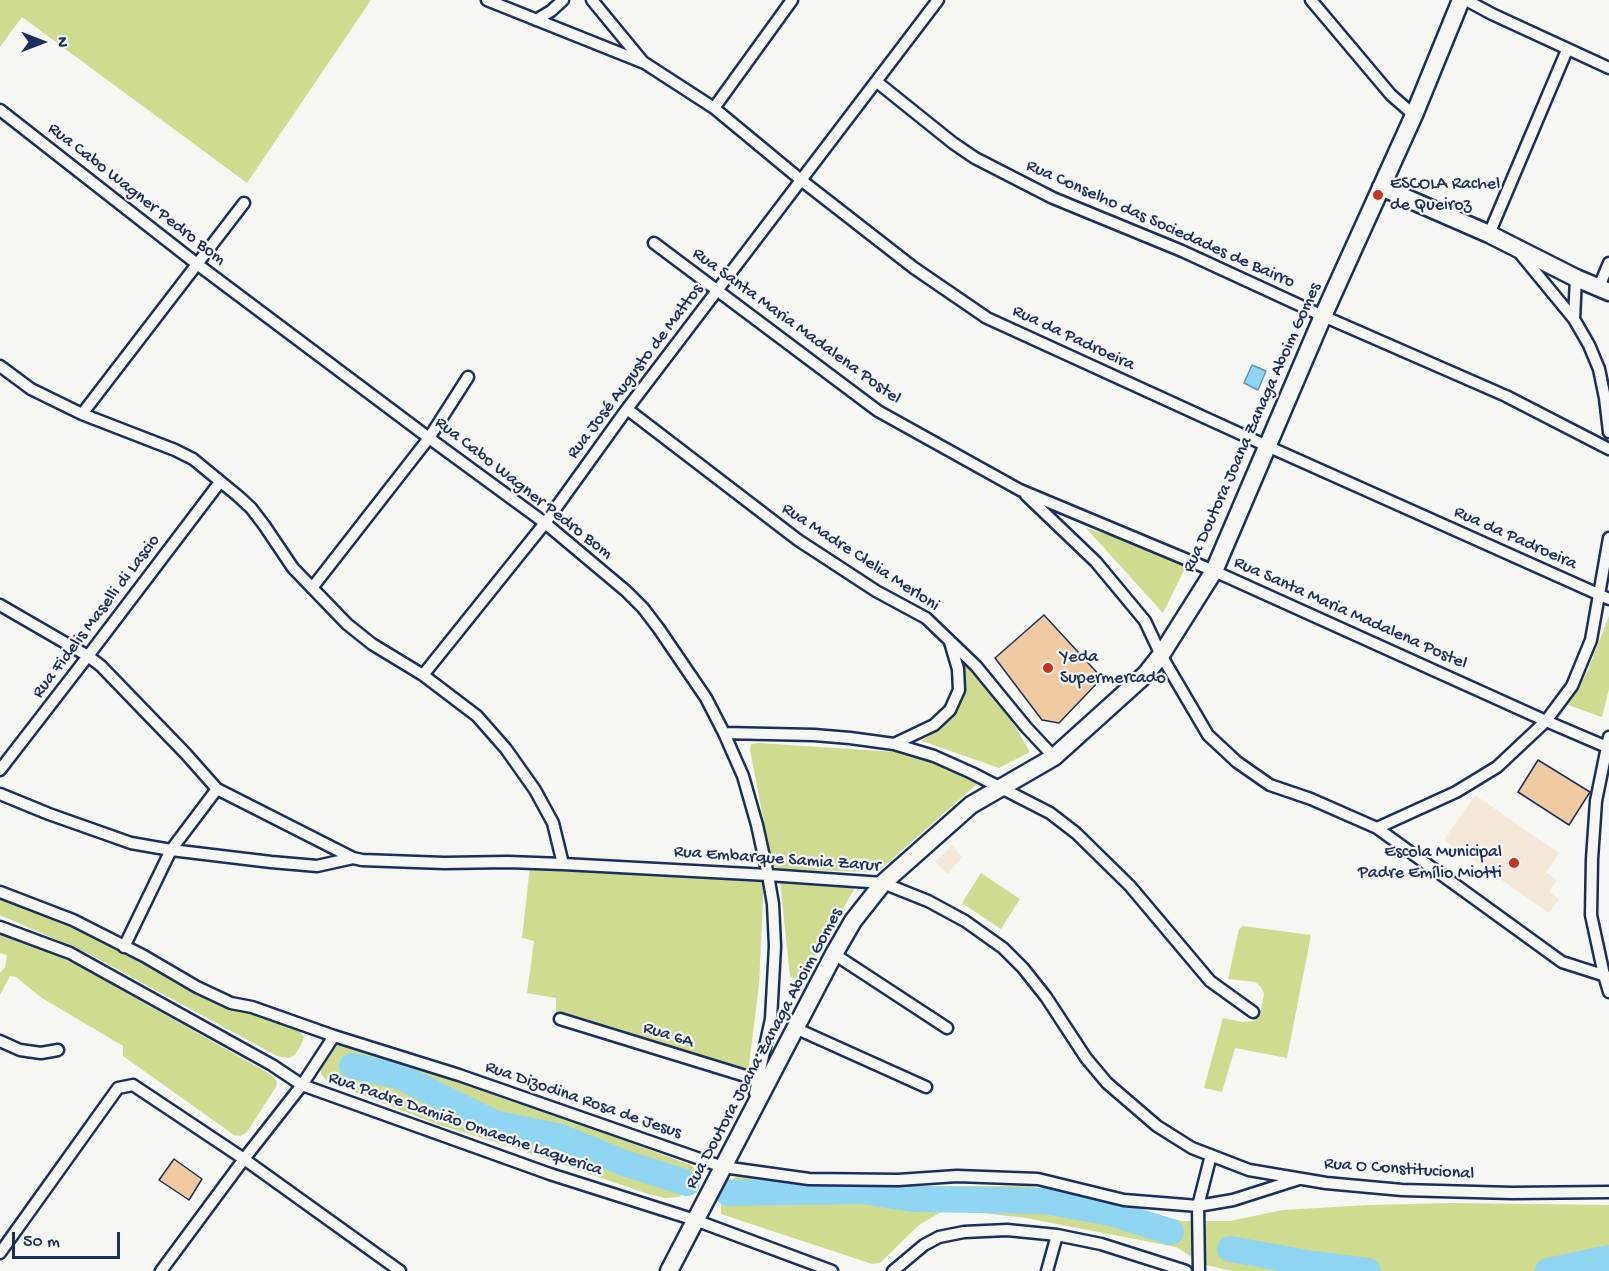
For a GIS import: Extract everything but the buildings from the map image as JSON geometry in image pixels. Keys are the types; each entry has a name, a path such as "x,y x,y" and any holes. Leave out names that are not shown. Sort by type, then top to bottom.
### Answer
{"street":[{"path":"487,0 643,62"},
{"path":"536,20 551,12 563,0"},
{"name":"Rua da Padroeira","path":"592,0 643,62 714,108 801,180 914,268 987,318 1604,596"},
{"path":"714,108 792,0"},
{"name":"Rua José Augusto de Mattos","path":"423,675 545,523 627,409 938,0"},
{"path":"1311,0 1391,95 1414,115"},
{"name":"Rua Doutora Joana Zanaga Aboim Gomes","path":"669,1271 747,1123 764,1081 853,921 884,883 971,805 1054,757 1146,674 1161,655 1214,571 1323,316 1414,115 1461,0"},
{"path":"1466,0 1609,68"},
{"path":"1489,234 1567,50"},
{"name":"Rua Conselho das Sociedades de Bairro","path":"877,82 975,158 1053,198 1182,251 1506,396 1609,448"},
{"name":"Rua Cabo Wagner Pedro Bom","path":"0,110 197,264 545,523 643,608 706,698 743,776 757,825 773,904 775,946 771,1019 764,1081"},
{"path":"1381,187 1489,234 1576,278 1604,289 1609,263"},
{"path":"82,414 244,203"},
{"name":"Rua Santa Maria Madalena Postel","path":"654,243 878,411 1020,490 1214,571 1546,721 1608,744"},
{"path":"1514,246 1574,319 1589,345 1599,369 1609,432"},
{"path":"1574,319 1576,278"},
{"path":"0,366 31,389 82,414 193,459 250,508 293,568 347,624 372,644 423,675 477,716 506,749 535,790 553,823 563,864"},
{"path":"312,588 429,438 468,377"},
{"name":"Rua Madre Clelia Merloni","path":"627,409 798,540 876,591 926,618 976,666 1054,757"},
{"name":"Rua Fidelis Maselli di Lascio","path":"0,771 219,482"},
{"path":"1020,490 1096,562 1121,590 1145,621 1161,655 1208,735 1237,762 1270,785 1311,799 1377,828 1562,962 1606,976"},
{"path":"1377,828 1456,792 1497,767 1546,721 1572,686 1591,640 1604,596 1609,538"},
{"path":"0,605 88,656 101,666 217,789 357,859"},
{"path":"894,744 934,725 950,710 959,690 958,669 949,638"},
{"path":"724,733 814,735 894,744 934,756 1050,813 1076,833 1130,886 1210,981 1253,1011"},
{"path":"1608,744 1596,801 1591,915 1609,992"},
{"path":"124,946 171,850 217,789"},
{"path":"0,794 131,843 171,850 317,866 357,859"},
{"name":"Rua Embarque Samia Zarur","path":"357,859 444,863 563,864 884,883 928,901 965,921 1003,948 1023,968 1046,997 1086,1058 1107,1083 1157,1126 1192,1148"},
{"name":"Rua Dizodina Rosa de Jesus","path":"0,892 73,920 231,1003 252,1007 334,1036 459,1074 723,1167 809,1179 898,1180 957,1176 1038,1179 1124,1200 1198,1206 1233,1200 1300,1179"},
{"path":"0,927 70,952 272,1065 302,1085 334,1036"},
{"path":"834,954 947,1028"},
{"name":"Rua 6A","path":"560,1019 764,1081"},
{"path":"795,1028 926,1087"},
{"path":"0,1041 20,1050 41,1053 58,1050"},
{"path":"0,1253 118,1088 134,1084 244,1159 400,1271"},
{"name":"Rua Padre Damião Omaeche Laquerica","path":"161,1271 302,1085 550,1174 696,1220 829,1271"},
{"name":"Rua O Constitucional","path":"1192,1148 1249,1170 1326,1183 1402,1190 1512,1193 1609,1192"},
{"path":"1199,1271 1198,1206 1211,1155"},
{"path":"893,1271 924,1245 939,1237 964,1232 1006,1230 1057,1235 1101,1244 1172,1269 1186,1271"},
{"path":"1047,1271 1057,1235"}],"shaded area":[{"name":"Escola Municipal Padre Emílio Miotti","path":"1475,795 1559,853 1546,872 1557,880 1549,892 1559,899 1549,913 1444,840"},
{"path":"952,845 962,857 948,874 935,862"}],"green space":[{"path":"0,0 371,0 247,183 22,17 0,47"},
{"path":"1086,528 1189,560 1163,613"},
{"path":"1609,616 1609,689 1602,717 1568,705 1588,670"},
{"path":"964,659 1006,711 1030,752 999,768 922,741 949,720 957,707"},
{"path":"751,744 896,752 980,777 977,784 882,868 870,872 778,869 771,859 750,750"},
{"path":"530,866 764,877 759,985 747,1081 556,1022 556,998 527,993 534,941 522,938"},
{"path":"981,873 1020,899 1001,929 962,903"},
{"path":"780,881 856,886 802,980 790,977"},
{"path":"0,899 64,922 171,977 297,1028 304,1037 301,1045 295,1055 289,1058 277,1056 91,955 0,915"},
{"path":"1243,926 1311,935 1287,1058 1235,1048 1222,1092 1204,1088 1223,1018 1242,1022 1254,1021 1260,1015 1264,994 1255,982 1228,979 1239,929"},
{"path":"0,934 54,954 103,978 270,1074 276,1080 276,1087 247,1132 240,1136 234,1135 123,1056 123,1046 42,998 16,977 10,976 0,995 0,973 5,967 7,955 0,953"},
{"path":"339,1044 348,1044 457,1080 499,1097 546,1111 693,1166 697,1176 690,1190 679,1197 665,1198 439,1125 327,1081 321,1074 321,1064"},
{"path":"737,1175 814,1186 1028,1186 1085,1197 1182,1221 1230,1221 1283,1210 1369,1205 1451,1203 1609,1205 1609,1271 1231,1271 1203,1264 1176,1247 1026,1218 946,1209 919,1225 880,1263 872,1264 721,1214 721,1202 727,1185"}],"water":[{"path":"1252,365 1266,371 1258,390 1244,383"}],"waterway":[{"path":"352,1066 399,1076 494,1123 561,1137 624,1163 687,1183"},
{"path":"728,1193 862,1191 912,1199 1045,1201 1111,1213 1171,1232"},
{"path":"1230,1249 1368,1271"},
{"path":"1548,1271 1609,1258"}],"place":[{"name":"ESCOLA Rachel de Queiroz","path":"1378,195"},
{"name":"Yeda Supermercado","path":"1048,668"},
{"name":"Escola Municipal Padre Emílio Miotti","path":"1514,863"}]}
